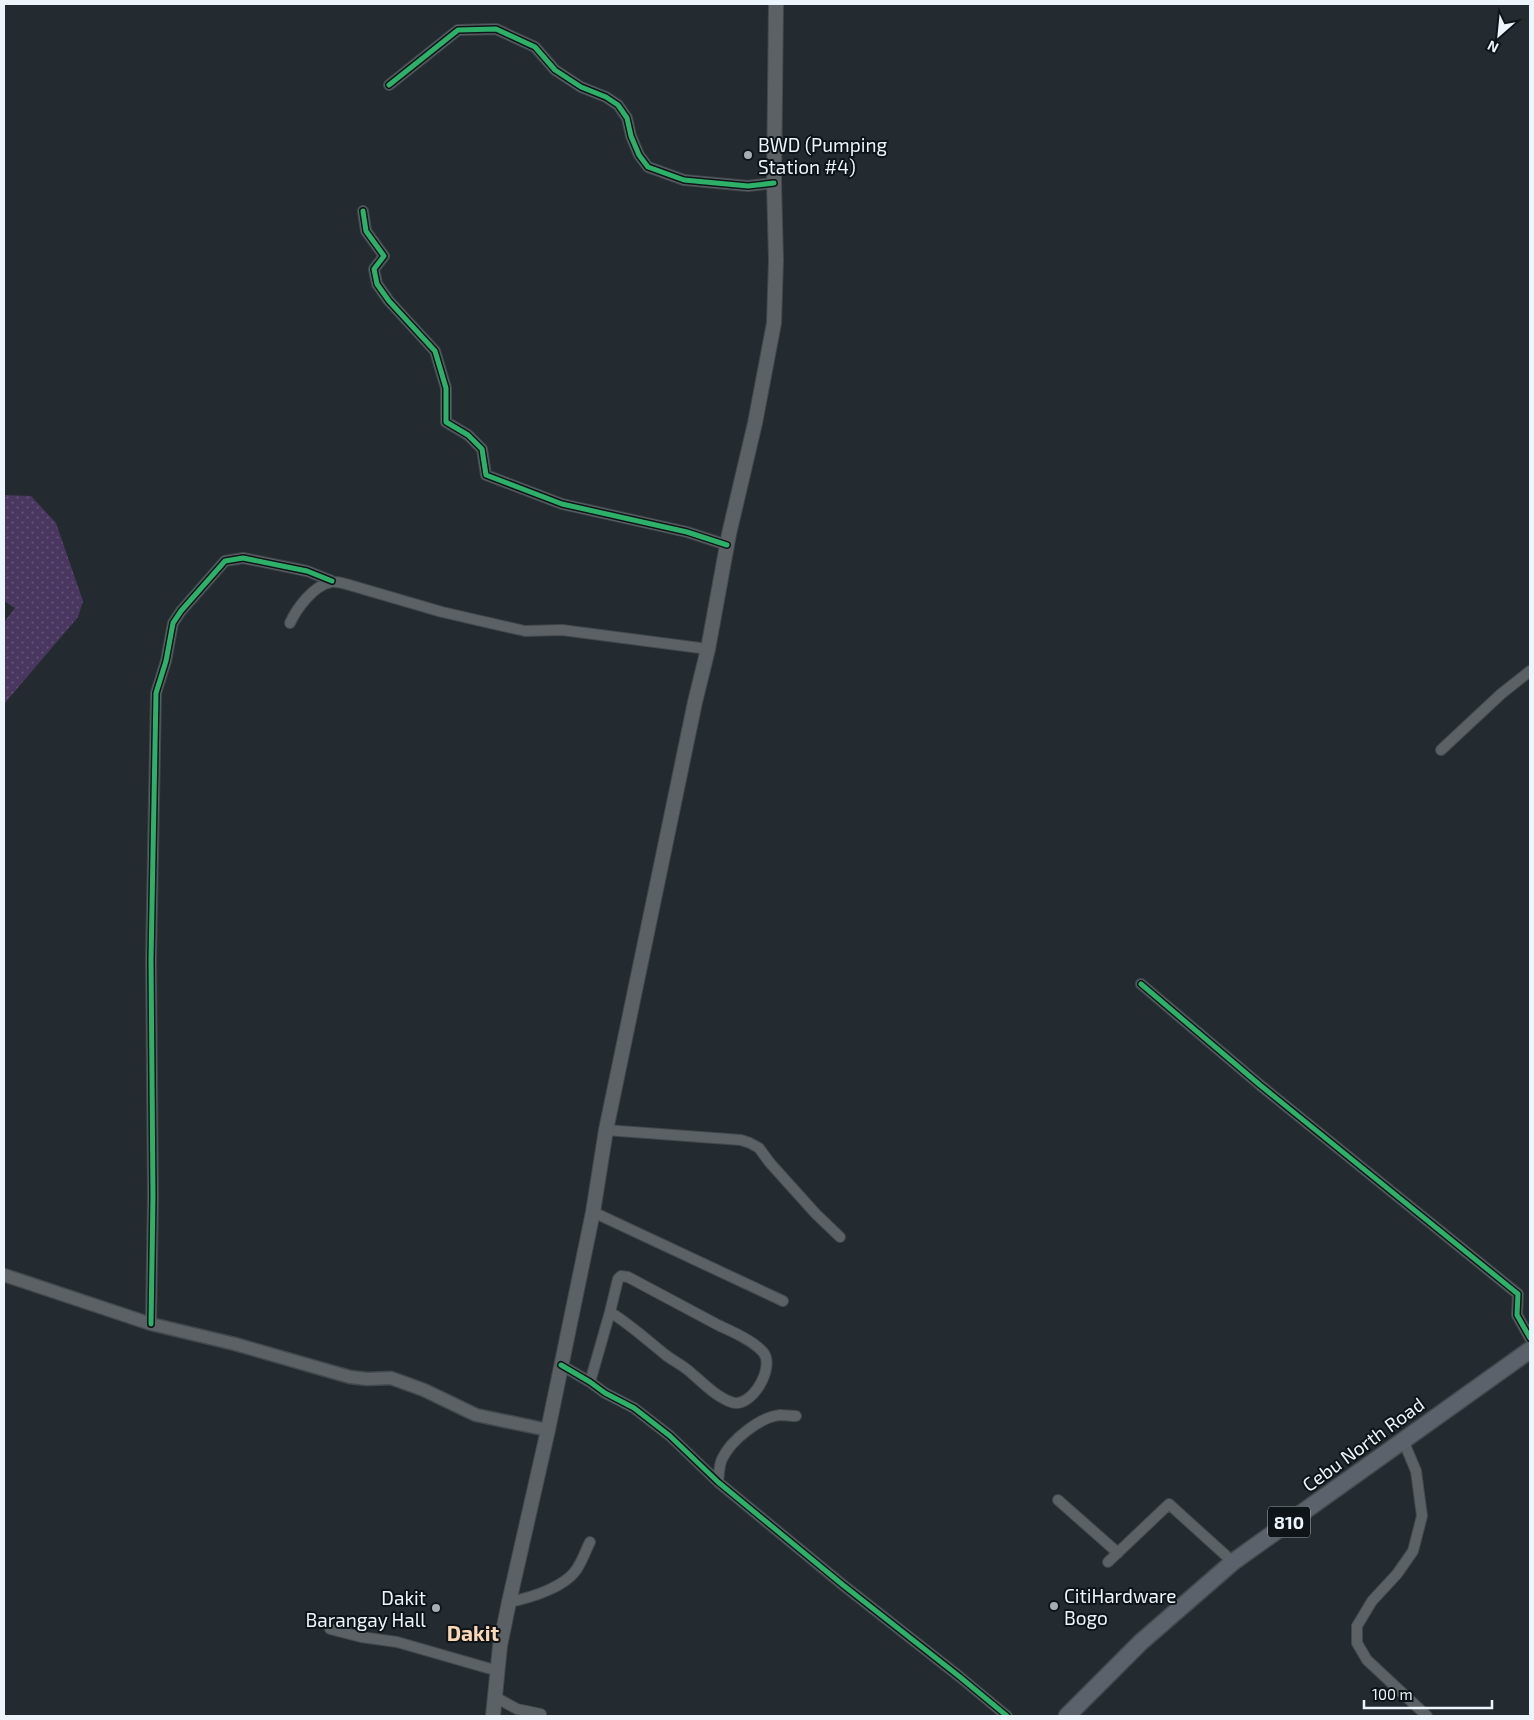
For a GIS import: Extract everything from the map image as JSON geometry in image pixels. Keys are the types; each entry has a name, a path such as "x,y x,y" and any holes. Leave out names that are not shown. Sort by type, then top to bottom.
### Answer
{"highway":[{"name":"Cebu North Road","path":"1067,1716 1140,1642 1234,1562 1530,1350"}],"main road":[{"path":"493,1716 500,1646 548,1430 593,1212 606,1130 695,702 708,649 727,545 755,423 774,323 776,260 774,183 776,4"}],"street":[{"path":"389,85 458,30 496,29 535,47 555,70 581,87 606,97 618,105 627,118 631,136 639,154 648,167 684,180 748,186 774,183"},
{"path":"363,211 366,231 384,256 374,269 377,284 389,301 436,351 446,388 446,422 468,434 482,449 486,475 562,504 687,532 727,545"},
{"path":"151,1324 153,1196 151,960 156,693 166,661 173,623 204,583 225,561 243,558 307,571 332,582 346,584 442,612 526,631 562,630 708,649"},
{"path":"290,623 295,612 318,588 332,582"},
{"path":"1441,750 1501,694 1530,670"},
{"path":"1141,984 1260,1085 1518,1294 1516,1316 1530,1338"},
{"path":"606,1130 741,1140 750,1143 759,1148 770,1164 840,1237"},
{"path":"593,1212 784,1301"},
{"path":"4,1275 151,1324 235,1344 350,1377 367,1379 391,1378 424,1390 476,1415 548,1430"},
{"path":"590,1382 618,1279 621,1276 628,1277 742,1337 762,1351 767,1358 764,1376 758,1388 746,1401 732,1403 610,1312"},
{"path":"561,1365 605,1393 634,1408 670,1436 718,1482 1007,1716"},
{"path":"718,1482 722,1459 730,1447 750,1427 780,1415 796,1416"},
{"path":"1403,1440 1416,1471 1422,1516 1413,1551 1397,1574 1372,1601 1357,1626 1357,1643 1367,1660 1427,1716"},
{"path":"1058,1500 1118,1553"},
{"path":"1108,1562 1169,1504 1234,1562"},
{"path":"509,1602 527,1599 564,1582 578,1569 590,1542"},
{"path":"330,1629 361,1637 397,1642 498,1671"},
{"path":"495,1697 517,1710 541,1714"}],"shaded area":[{"path":"4,495 31,496 56,523 83,601 78,617 4,704 4,622 15,608 4,601"}],"cycle path":[{"path":"389,85 458,30 496,29 535,47 555,70 581,87 606,97 618,105 627,118 631,136 639,155 648,167 684,180 748,186 774,183"},
{"path":"363,211 366,231 384,256 374,269 377,284 389,301 435,351 446,388 446,422 468,435 482,449 486,475 562,504 687,532 727,545"},
{"path":"151,1324 153,1196 151,960 156,693 166,661 173,623 181,611 225,561 243,558 307,571 332,581"},
{"path":"1141,984 1260,1085 1518,1294 1517,1315 1530,1338"},
{"path":"561,1365 605,1393 634,1408 670,1436 718,1482 1007,1716"}],"place":[{"name":"BWD (Pumping Station #4)","path":"748,155"},
{"name":"CitiHardware Bogo","path":"1054,1606"},
{"name":"Dakit Barangay Hall","path":"436,1608"}],"district":[{"name":"Dakit","path":"473,1632"}]}
